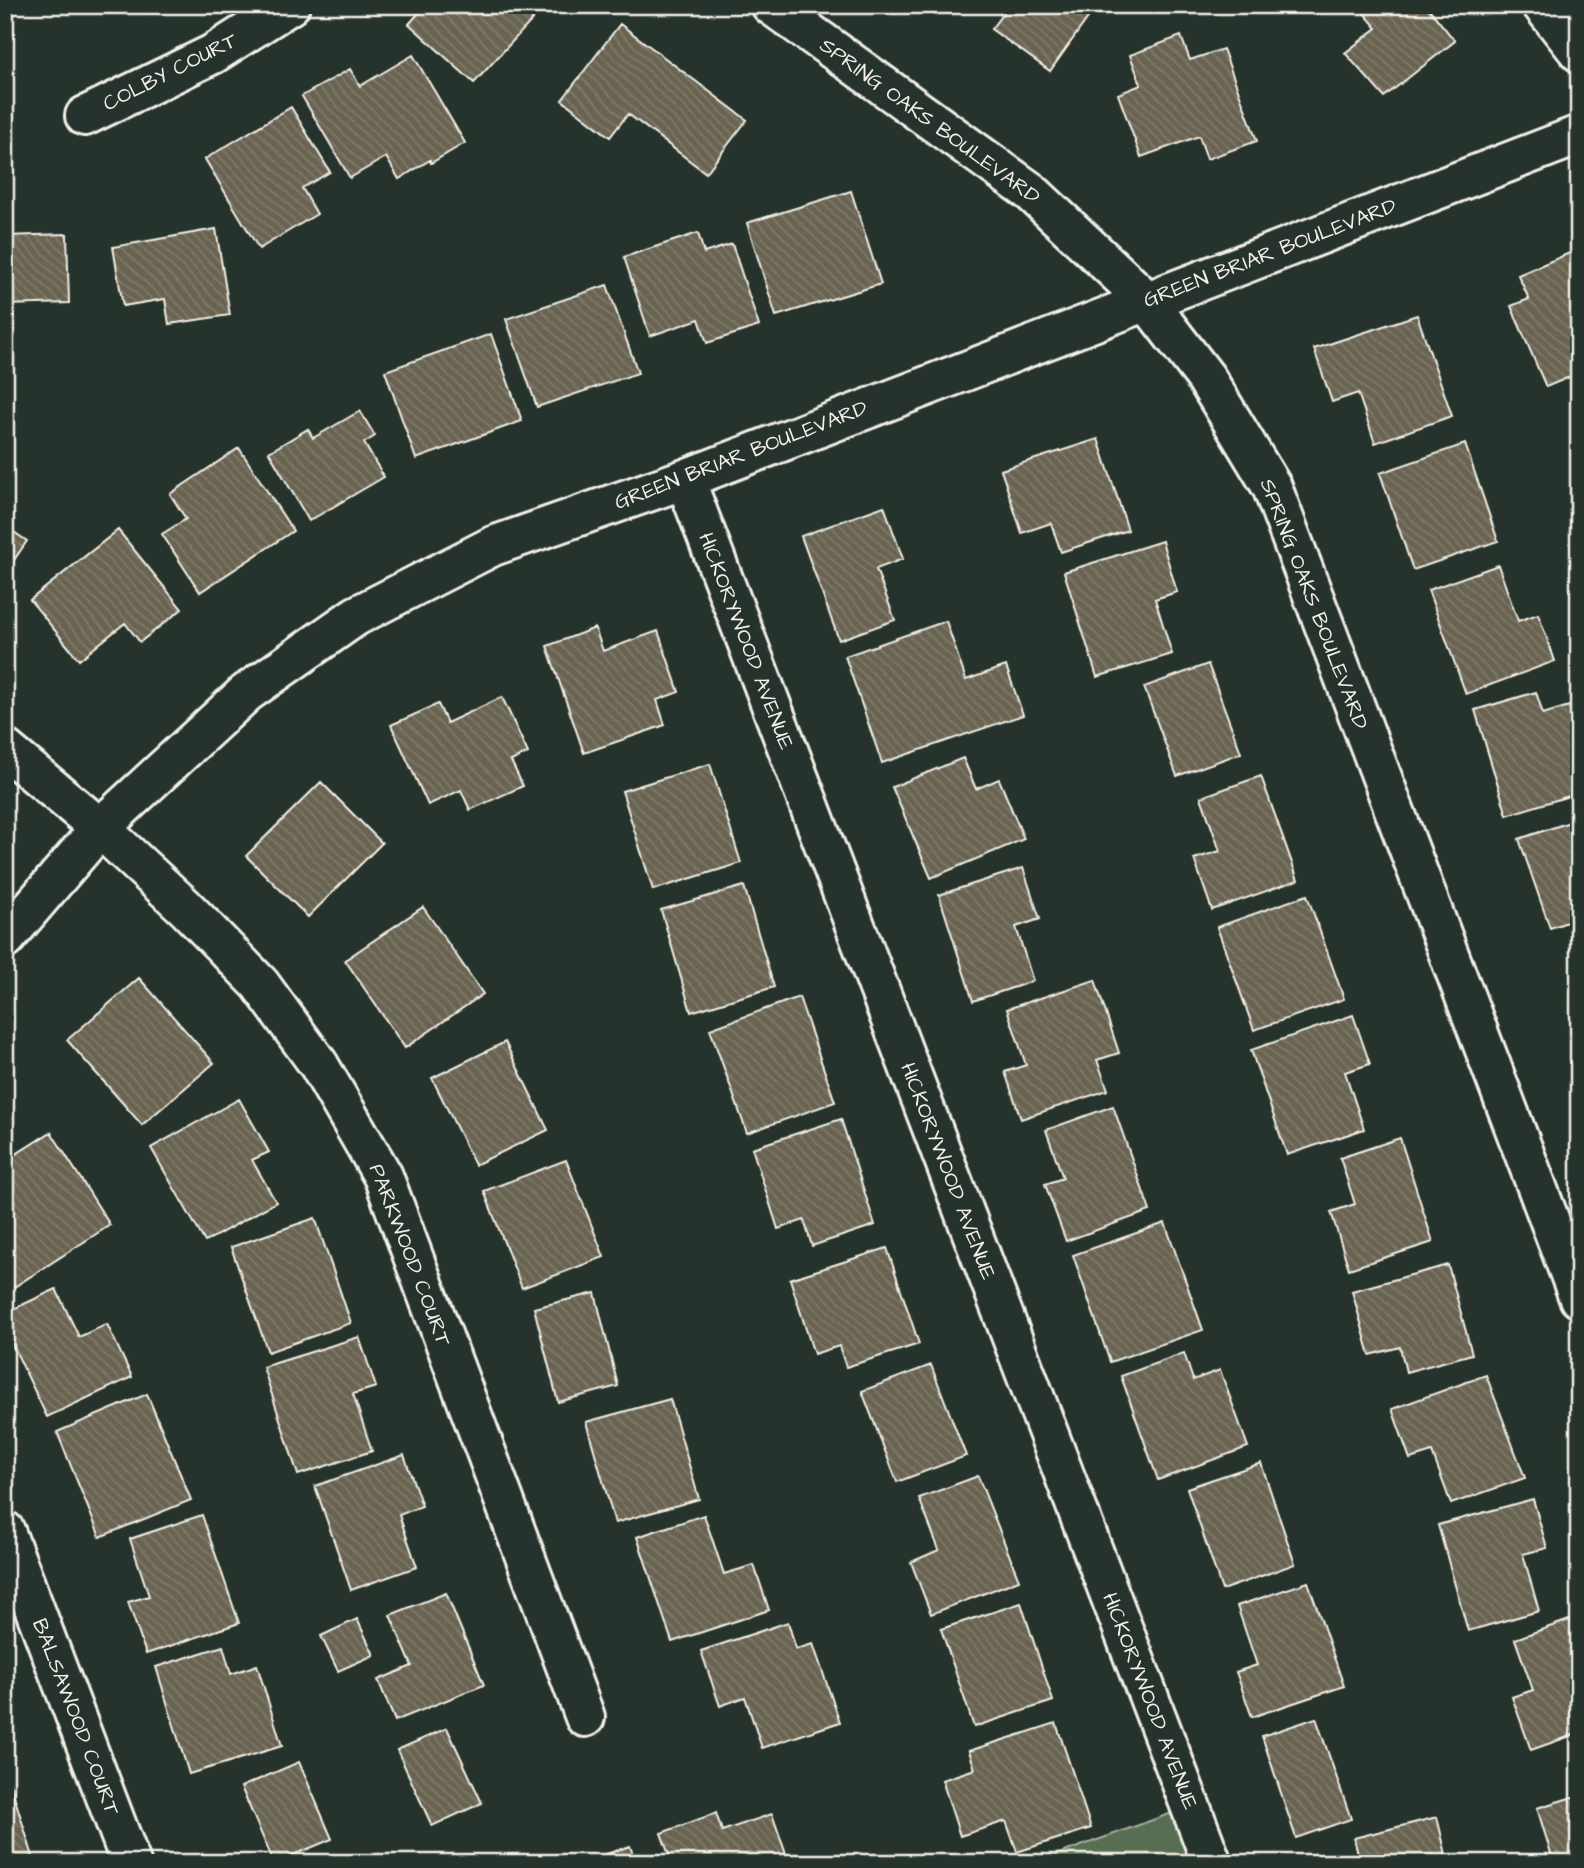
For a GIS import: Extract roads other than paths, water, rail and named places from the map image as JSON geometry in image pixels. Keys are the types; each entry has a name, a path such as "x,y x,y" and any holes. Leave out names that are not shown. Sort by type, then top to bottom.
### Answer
{"street":[{"name":"COLBY COURT","path":"85,116 213,54 290,5"},
{"name":"SPRING OAKS BOULEVARD","path":"771,5 1031,192 1146,300 1206,378 1272,487 1579,1298"},
{"path":"1542,5 1579,52"},
{"name":"GREEN BRIAR BOULEVARD","path":"5,939 100,828 246,693 356,616 493,546 685,479 1579,135"},
{"name":"HICKORYWOOD AVENUE","path":"685,479 1212,1863"},
{"name":"PARKWOOD COURT","path":"5,749 100,828 186,908 260,984 319,1065 383,1176 585,1717"},
{"name":"BALSAWOOD COURT","path":"5,1531 131,1863"}]}
